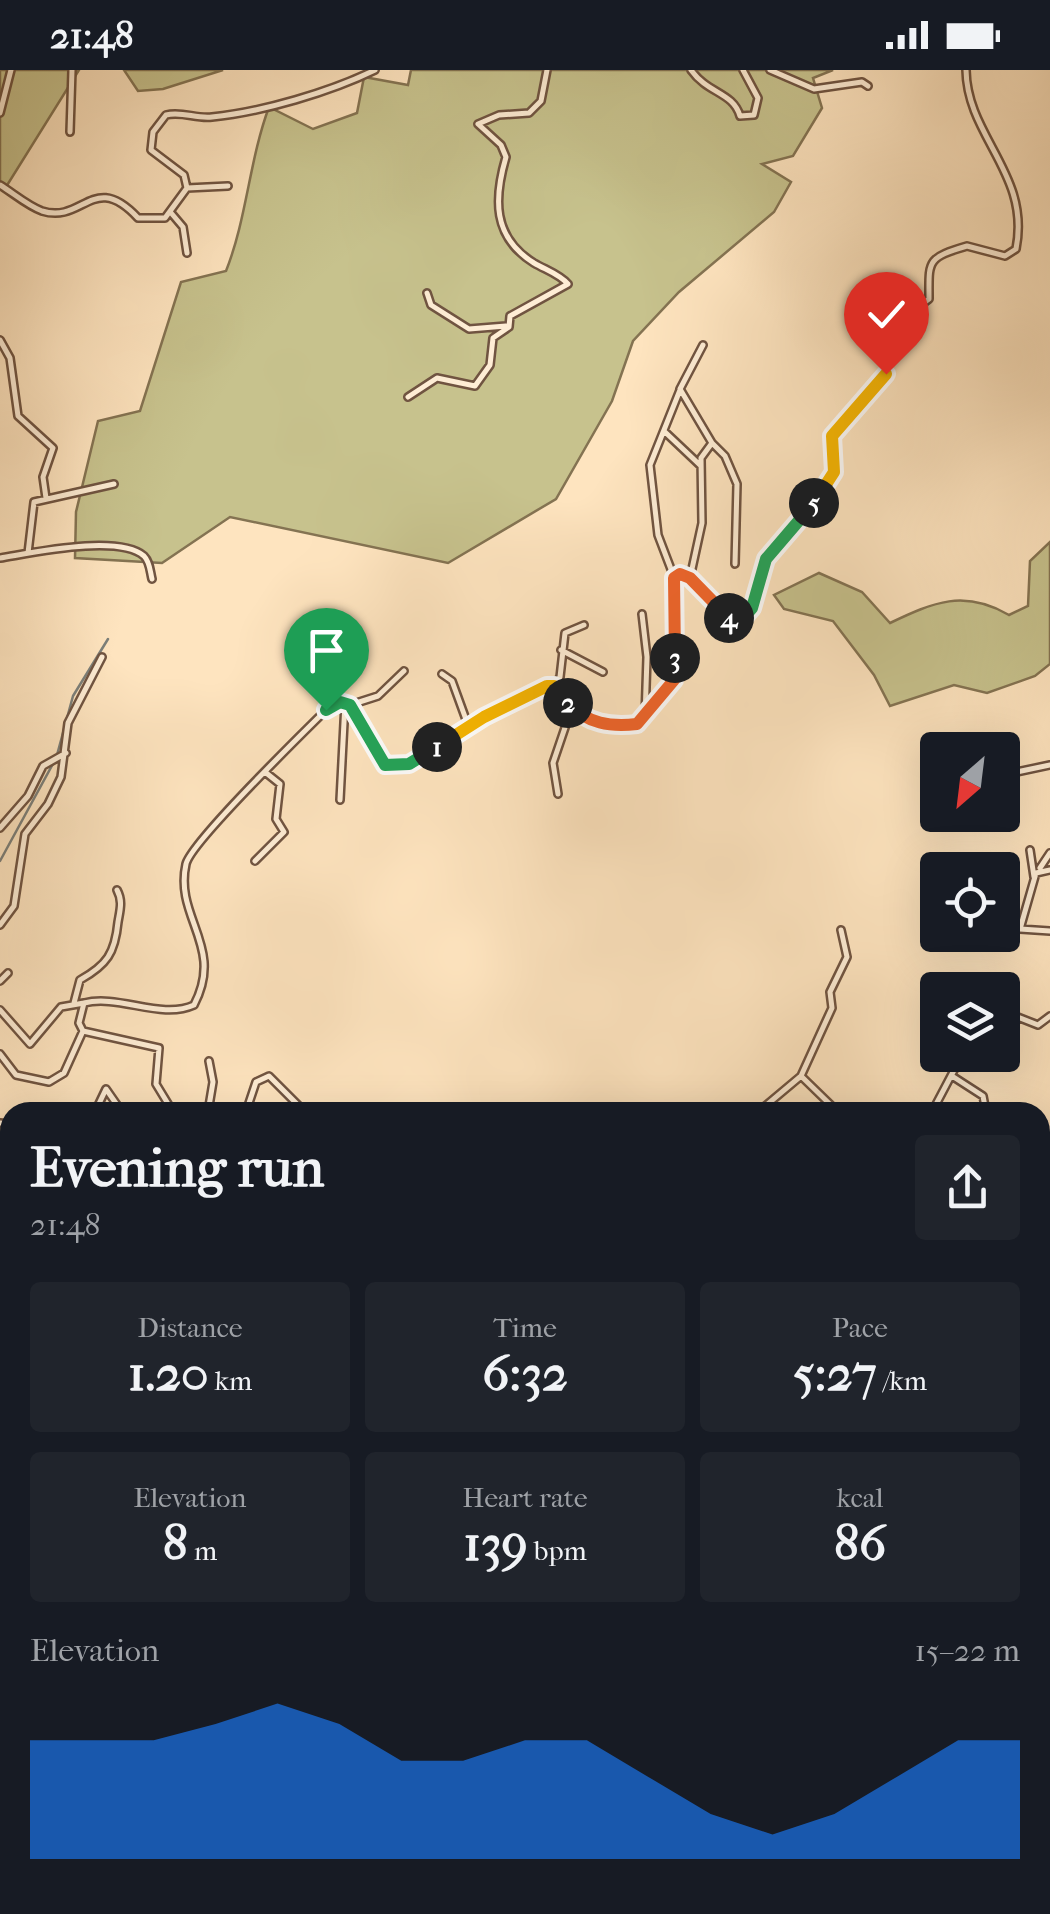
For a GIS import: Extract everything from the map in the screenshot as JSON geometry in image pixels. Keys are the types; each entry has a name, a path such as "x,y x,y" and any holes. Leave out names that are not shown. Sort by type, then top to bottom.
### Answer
{"street":[{"path":"0,113 11,70"},
{"path":"70,132 72,70"},
{"path":"172,214 187,188 184,175 152,150 152,132 166,114 201,118 237,114 328,90 376,70"},
{"path":"408,396 437,378 475,386 490,365 493,338 509,326 510,316 568,284 527,258 506,238 496,192 506,156 501,145 478,124 499,115 529,113 540,101 547,70"},
{"path":"691,70 701,86 736,104 740,116 746,117 754,115 758,98 743,70"},
{"path":"770,70 814,89 862,82 868,86"},
{"path":"674,578 680,574 690,578 722,616 740,622 752,608 766,559 806,514 834,472 832,436 883,379 886,369 874,345 878,337 929,300 926,274 932,263 942,254 967,246 1005,256 1016,249 1013,183 972,106 966,70"},
{"path":"0,186 42,211 56,212 109,196 121,200 138,218 172,214"},
{"path":"187,188 228,186"},
{"path":"172,214 183,227 188,253"},
{"path":"427,293 431,305 470,329 509,326"},
{"path":"0,340 10,358 18,416 53,448 43,477 46,498"},
{"path":"554,686 572,707 593,721 615,727 637,724 674,680 674,578 658,535 650,470 680,389 703,345"},
{"path":"680,389 712,443 725,456 737,484 734,564"},
{"path":"665,432 701,466"},
{"path":"690,578 702,523 703,453 712,443"},
{"path":"28,553 34,502 114,484"},
{"path":"0,558 63,546 101,546 141,554 152,579"},
{"path":"642,614 647,657 645,717"},
{"path":"348,703 377,758 393,768 424,757 468,726 554,686 560,677 561,650 568,628 584,625"},
{"path":"561,650 604,672"},
{"path":"0,925 14,906 25,834 48,804 66,752 68,723 102,657"},
{"path":"0,1010 30,1044 61,1007 74,1003 100,1000 178,1010 194,1005 202,985 204,945 185,898 186,864 265,772 326,710 378,696 404,671"},
{"path":"442,674 452,681 468,726"},
{"path":"340,800 348,703"},
{"path":"558,794 552,766 572,707"},
{"path":"0,828 28,796 43,766 66,752"},
{"path":"1020,771 1050,765"},
{"path":"255,861 284,832 276,819 280,784 265,772"},
{"path":"1030,850 1036,874"},
{"path":"1050,853 1036,874 1020,928 1050,932"},
{"path":"1036,874 1050,870"},
{"path":"74,1003 80,980 96,972 117,945 122,899 117,890"},
{"path":"770,1102 801,1076 832,1008 830,992 847,958 841,930"},
{"path":"0,981 8,973"},
{"path":"0,1054 16,1074 48,1082 64,1074 83,1030 80,1023 84,1004"},
{"path":"1020,1018 1038,1025 1050,1016"},
{"path":"83,1030 159,1048 156,1084 167,1102"},
{"path":"209,1061 213,1082 210,1102"},
{"path":"938,1102 954,1072"},
{"path":"249,1102 256,1082 269,1076 294,1102"},
{"path":"801,1076 828,1102"},
{"path":"952,1076 983,1096 984,1102"},
{"path":"100,1102 106,1089 115,1102"}],"shaded area":[{"path":"0,70 79,70 6,187 0,185"},
{"path":"124,70 223,70 163,89 138,91"},
{"path":"411,70 833,70 813,78 822,108 793,156 762,164 791,182 774,212 679,292 633,341 612,401 556,499 448,563 230,517 162,563 75,558 76,512 98,421 140,411 181,282 226,271 269,107 313,129 357,113 364,77 408,85"},
{"path":"1050,542 1050,664 1035,676 987,693 954,685 890,706 874,675 833,621 784,609 774,595 819,573 862,592 890,623 949,601 978,602 1009,615 1028,606 1030,561"}],"waterway":[{"path":"57,755 73,696 108,639"},
{"path":"0,861 55,760"}],"route":[{"path":"326,710 340,702 350,705 377,758 393,768 424,757 484,717 550,685 576,712 593,721 615,727 637,724 674,680 674,578 680,574 690,578 722,616 740,622 752,608 766,559 784,534 806,514 834,472 832,436 886,374"}]}
